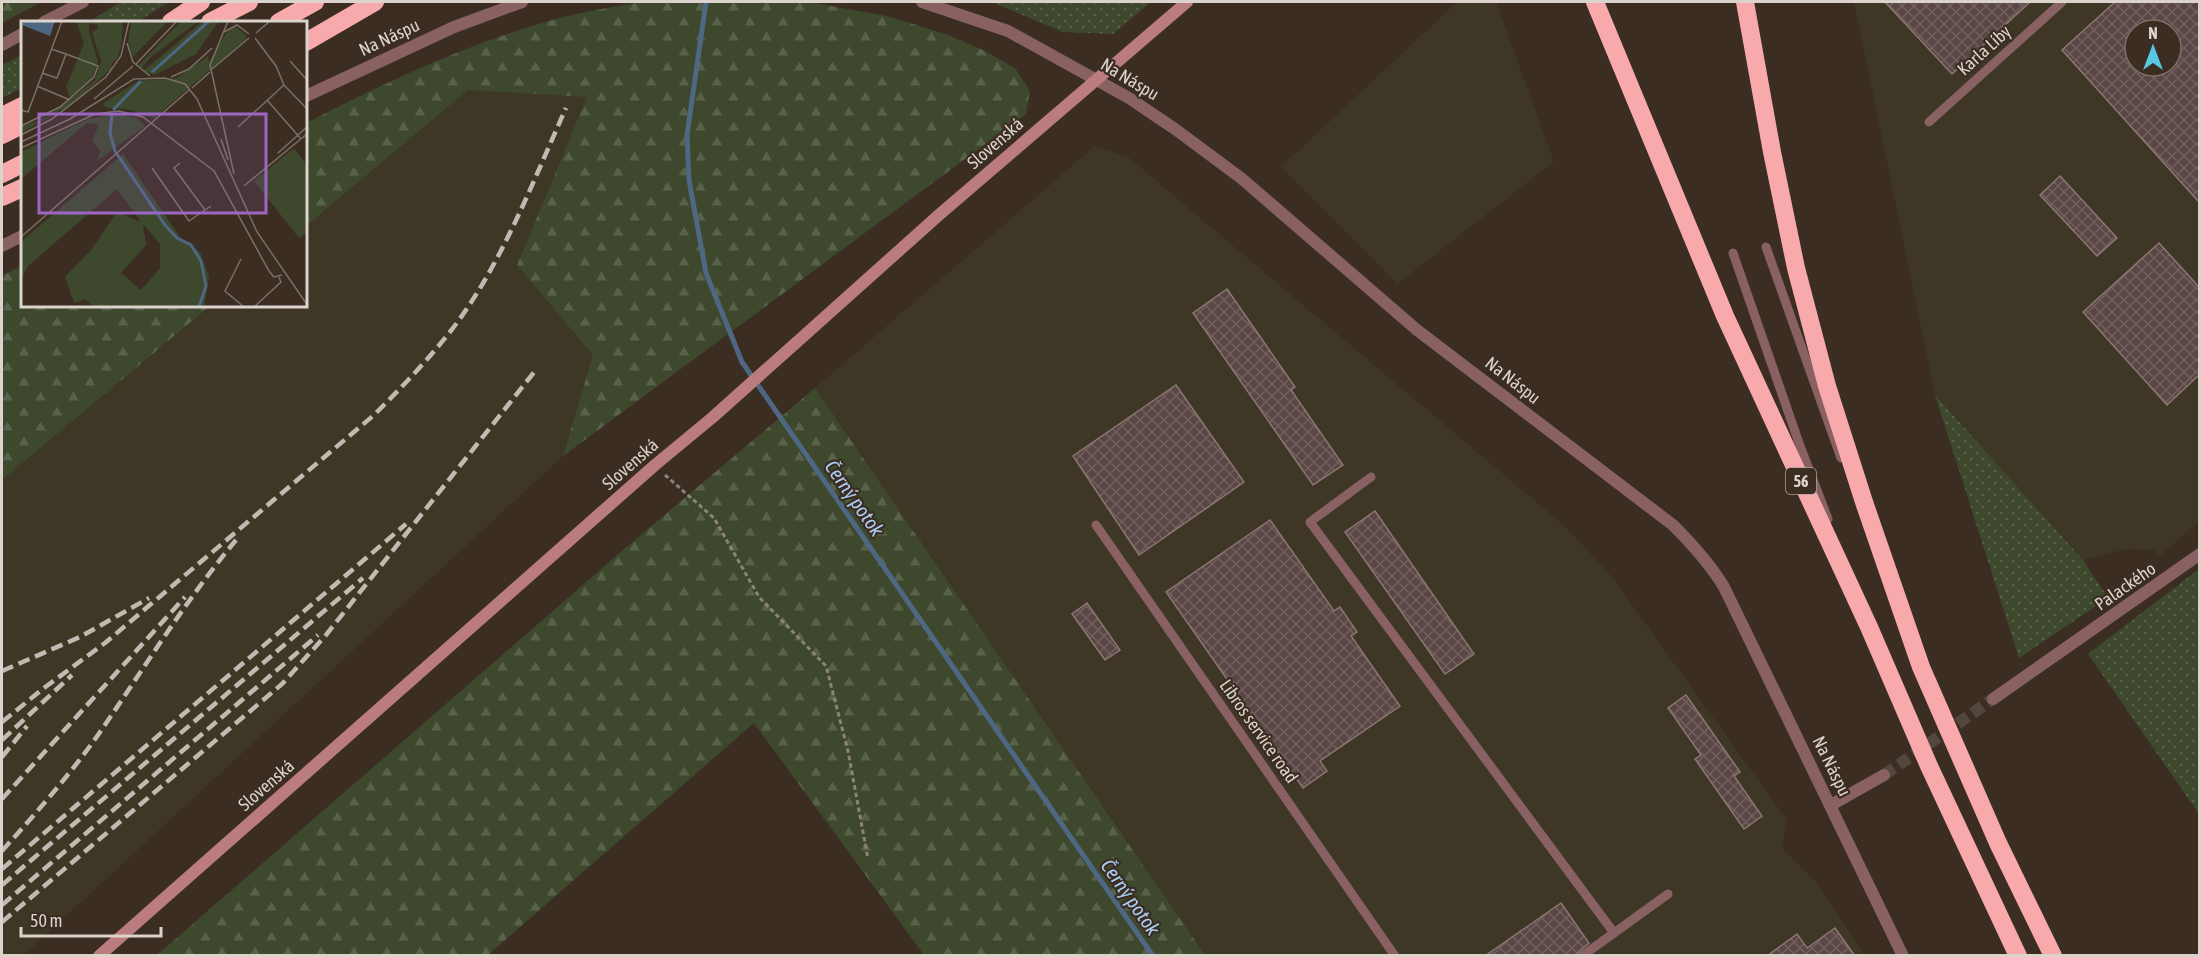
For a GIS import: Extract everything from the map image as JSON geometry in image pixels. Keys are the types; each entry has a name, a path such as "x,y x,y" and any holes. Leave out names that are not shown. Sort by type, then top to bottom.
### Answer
{"highway":[{"path":"172,21 201,2"},
{"path":"212,21 249,2"},
{"path":"281,21 315,2"},
{"path":"308,41 375,2"},
{"name":"56","path":"1595,2 1725,316 1869,627 1929,766 2018,956"},
{"path":"1745,2 1783,210 1810,328 1834,407 1921,667 1998,843 2053,956"},
{"path":"2,116 21,106"},
{"path":"2,135 21,126"},
{"path":"2,174 21,164"},
{"path":"2,197 21,188"}],"street":[{"path":"46,21 83,2"},
{"name":"Na Náspu","path":"308,95 454,27 522,2"},
{"name":"Na Náspu","path":"922,2 1008,32 1130,98 1176,129 1241,178 1417,330 1673,525 1705,560 1724,587 1903,956"},
{"name":"Slovenská","path":"99,956 655,465 713,417 940,214 1187,2"},
{"path":"2,45 21,35"},
{"path":"2,246 21,236"},
{"name":"Palackého","path":"1993,699 2199,554"},
{"path":"1831,805 1884,775"}],"lane":[{"name":"Karla Líby","path":"1929,122 2062,2"},
{"path":"1766,247 1831,431 1903,617"},
{"path":"1733,253 1799,443 1869,627"},
{"path":"1371,477 1310,522 1614,933"},
{"name":"Libros service road","path":"1096,525 1395,956"},
{"path":"1582,956 1668,894"}],"path":[{"path":"655,465 714,518 759,597 826,666 848,751 868,859"}],"shaded area":[{"path":"1457,2 1496,2 1554,162 1397,284 1281,167"},
{"path":"1854,2 2199,2 2199,521 2158,558 2154,550 2125,549 2083,560 1935,395"},
{"path":"468,90 588,96 517,265 594,355 563,456 24,955 2,956 2,480 208,308 308,308 308,224"},
{"path":"1095,146 1128,157 1567,528 1612,577 1787,820 1782,847 1817,883 1865,955 1205,955 815,388"}],"green space":[{"path":"2,2 41,2 2,23"},
{"path":"120,2 169,2 139,21 91,21"},
{"path":"641,2 809,2 887,16 948,35 983,50 1015,68 1030,91 1026,114 563,456 593,355 517,265 587,97 468,90 308,224 308,122 432,63 497,37 574,15"},
{"path":"992,2 1151,2 1113,34 1063,32"},
{"path":"21,56 21,88 2,98 2,65"},
{"path":"21,266 21,308 208,308 2,480 2,276"},
{"path":"815,388 1205,955 924,955 754,723 488,955 157,955 623,550"},
{"path":"1935,395 2083,560 2108,598 2019,658"},
{"path":"2199,569 2199,814 2088,654"}],"building":[{"path":"1885,2 2030,2 1952,74"},
{"path":"2115,2 2199,2 2199,202 2062,50"},
{"path":"2060,176 2117,238 2097,256 2040,195"},
{"path":"2159,243 2199,287 2199,375 2167,405 2083,312"},
{"path":"1227,289 1295,387 1291,390 1343,465 1313,485 1193,313"},
{"path":"1176,385 1244,482 1139,555 1073,456"},
{"path":"1375,511 1474,654 1445,674 1345,532"},
{"path":"1270,520 1334,611 1340,607 1357,632 1351,636 1400,706 1320,761 1327,771 1303,788 1166,592"},
{"path":"1087,603 1120,650 1105,660 1072,614"},
{"path":"1686,695 1740,772 1734,776 1762,816 1744,829 1695,759 1701,755 1668,708"},
{"path":"1561,903 1589,943 1576,954 1573,956 1485,956"},
{"path":"1835,928 1855,956 1767,956 1797,934 1807,948"}],"waterway":[{"name":"Černý potok","path":"706,2 687,135 689,180 706,273 742,362 1153,956"}],"tunnel":[{"path":"1884,775 1993,699"}],"railway":[{"path":"2,722 105,643 374,415 418,369 459,320 491,270 518,217 566,108"},
{"path":"2,922 282,684 326,635 535,371"},
{"path":"2,869 406,524"},
{"path":"2,851 87,750 182,611 236,540"},
{"path":"2,885 363,578"},
{"path":"2,799 185,597"},
{"path":"2,671 80,637 149,598"},
{"path":"2,905 318,635"},
{"path":"2,740 72,675"},
{"path":"2,757 27,726"}]}
